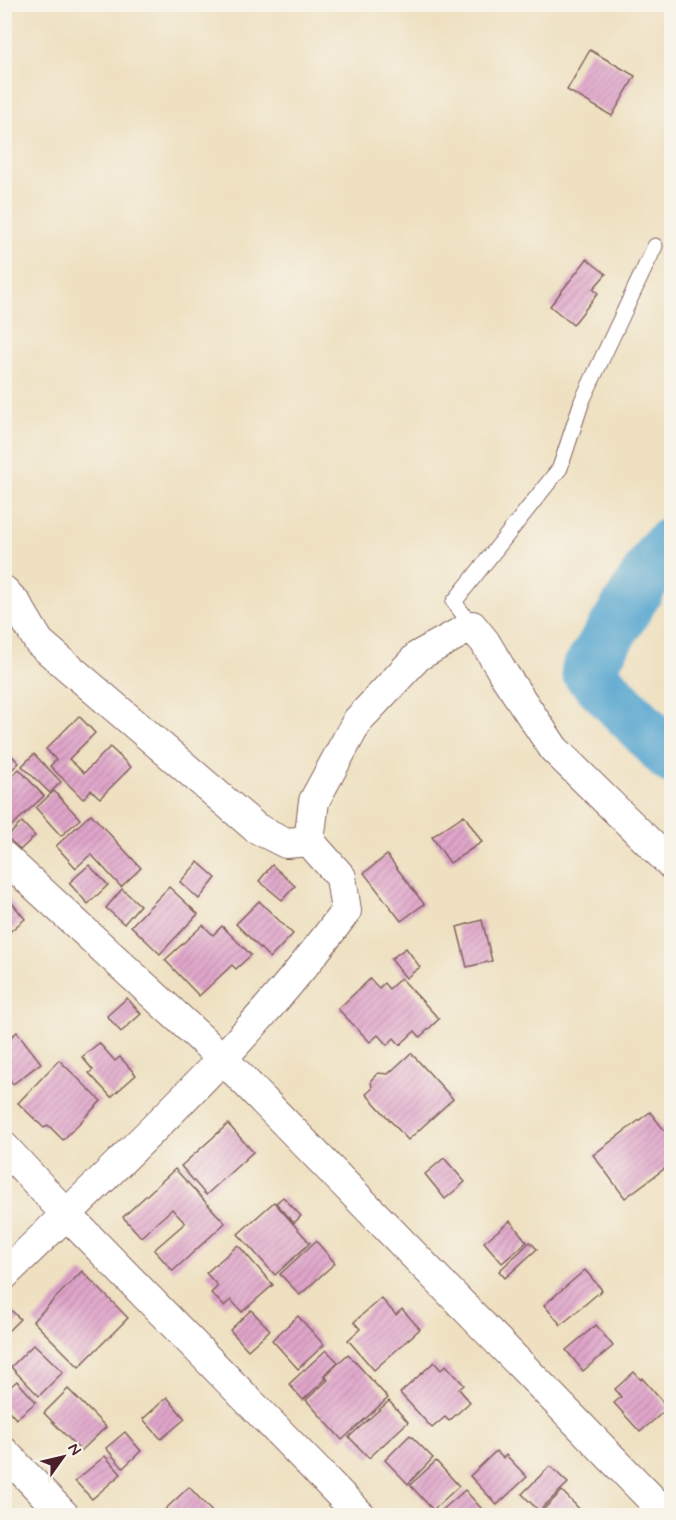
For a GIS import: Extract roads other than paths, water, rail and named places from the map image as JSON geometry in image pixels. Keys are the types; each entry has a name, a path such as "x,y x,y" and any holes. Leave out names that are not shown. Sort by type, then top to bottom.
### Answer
{"street":[{"path":"4,591 17,605 39,642 256,828 286,843 309,841"},
{"path":"4,1275 223,1059 318,949 346,911 341,877 309,841 314,801 358,720 418,656 472,626 485,642 554,749 672,865"},
{"path":"4,857 223,1059 668,1515"},
{"path":"4,1147 66,1214 361,1515"},
{"path":"4,1452 65,1515"}],"lane":[{"path":"472,626 454,603 560,468 582,401 655,246"}],"waterway":[{"path":"672,542 662,551 587,671 672,758"}]}
